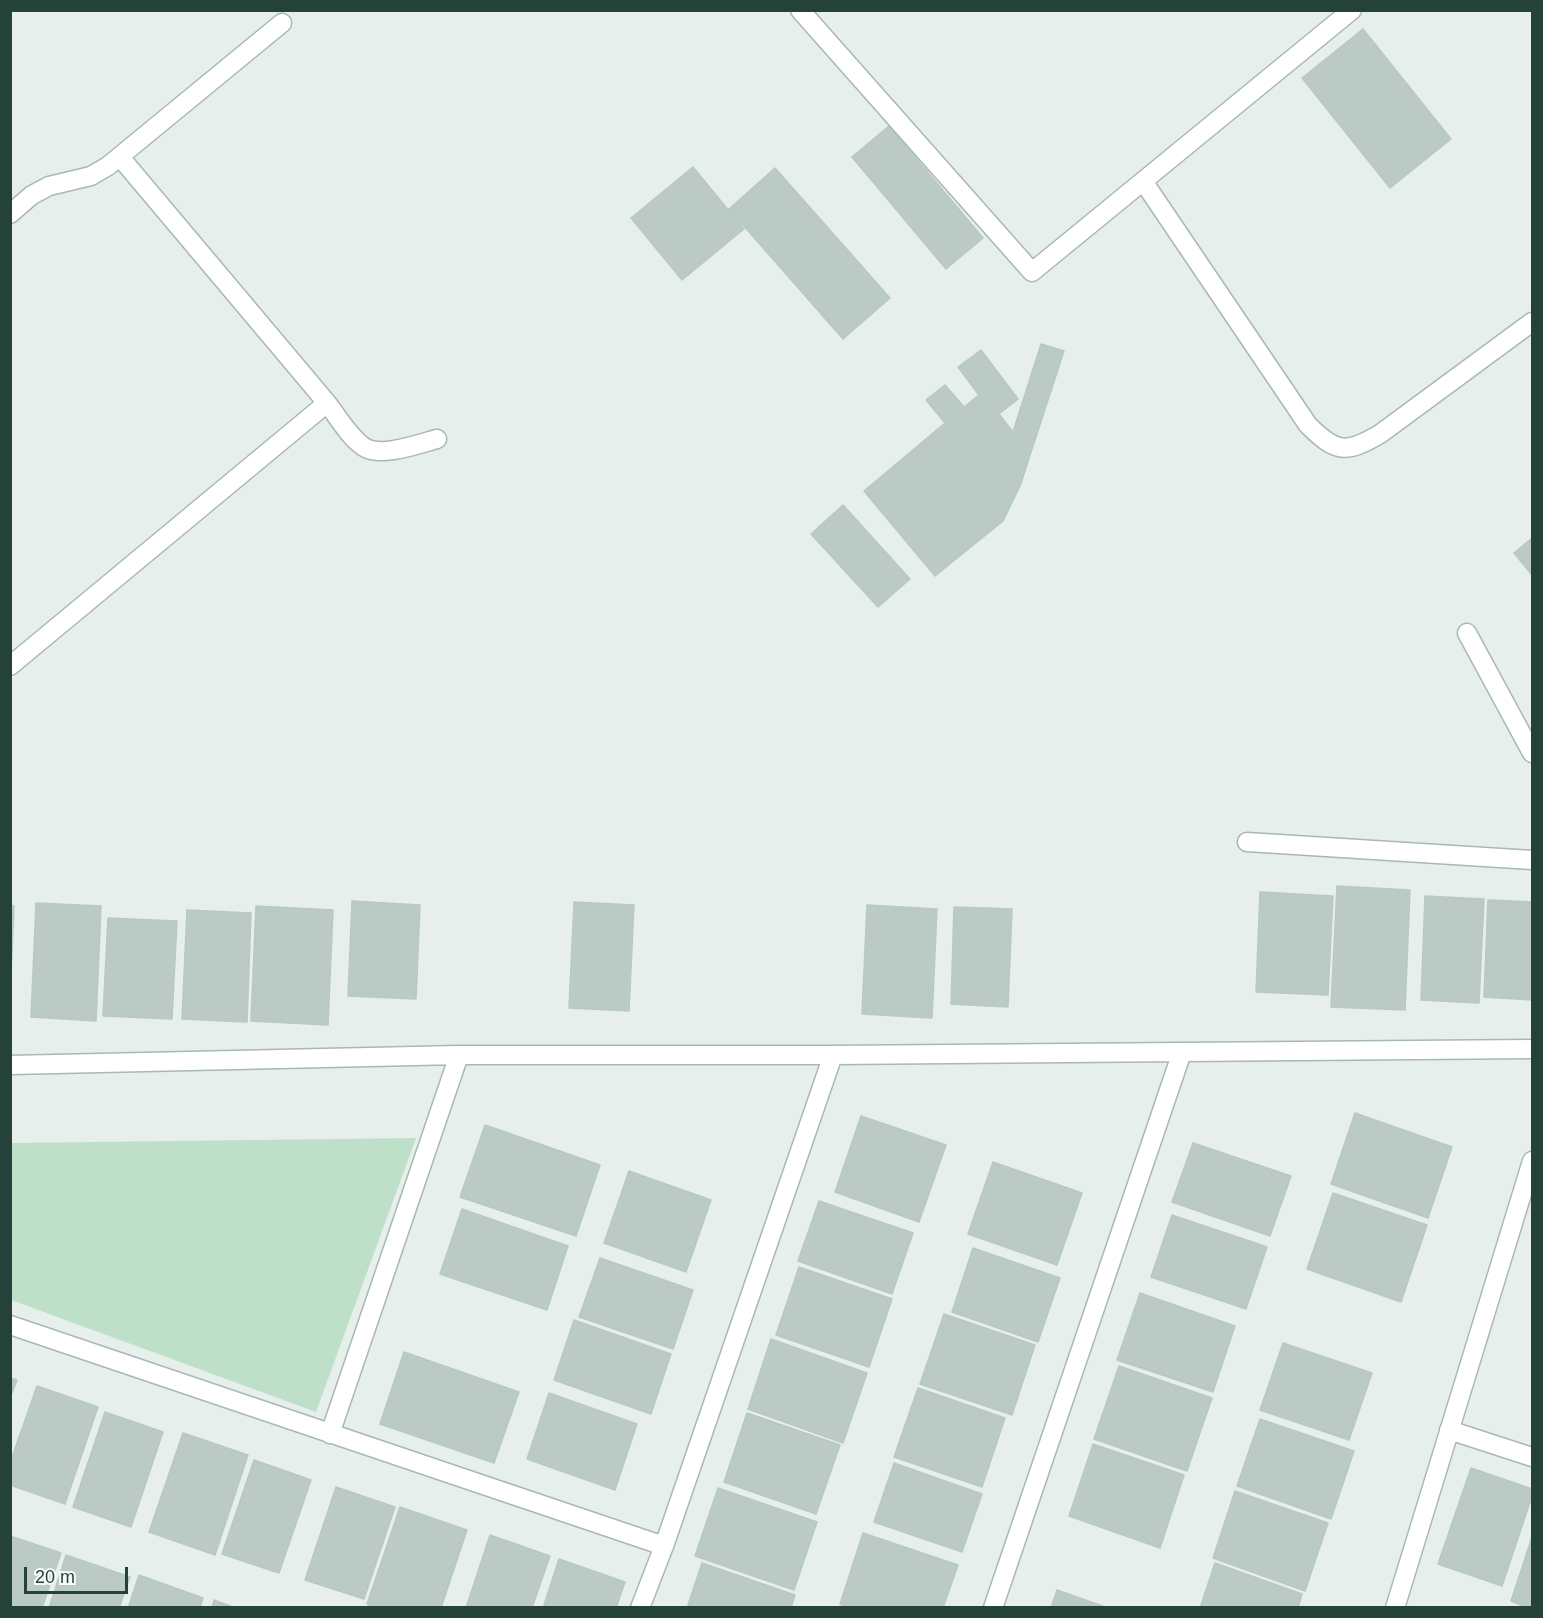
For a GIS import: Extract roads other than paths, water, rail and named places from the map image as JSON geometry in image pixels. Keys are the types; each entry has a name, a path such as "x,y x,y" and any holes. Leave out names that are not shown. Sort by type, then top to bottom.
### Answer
{"street":[{"path":"800,10 1032,272 1352,10"},
{"path":"10,214 32,195 49,186 92,176 120,157 282,23"},
{"path":"120,157 364,447 375,452 437,439"},
{"path":"1143,181 1308,425 1323,441 1340,448 1359,446 1380,434 1533,322"},
{"path":"10,666 327,403"},
{"path":"1467,633 1533,753"},
{"path":"1247,842 1533,860"},
{"path":"10,1065 459,1055 833,1055 1533,1049"},
{"path":"993,1608 1182,1052"},
{"path":"330,1434 459,1055"},
{"path":"640,1608 664,1546 833,1055"},
{"path":"1395,1608 1533,1161"},
{"path":"10,1326 664,1546"},
{"path":"1449,1430 1533,1457"}]}
